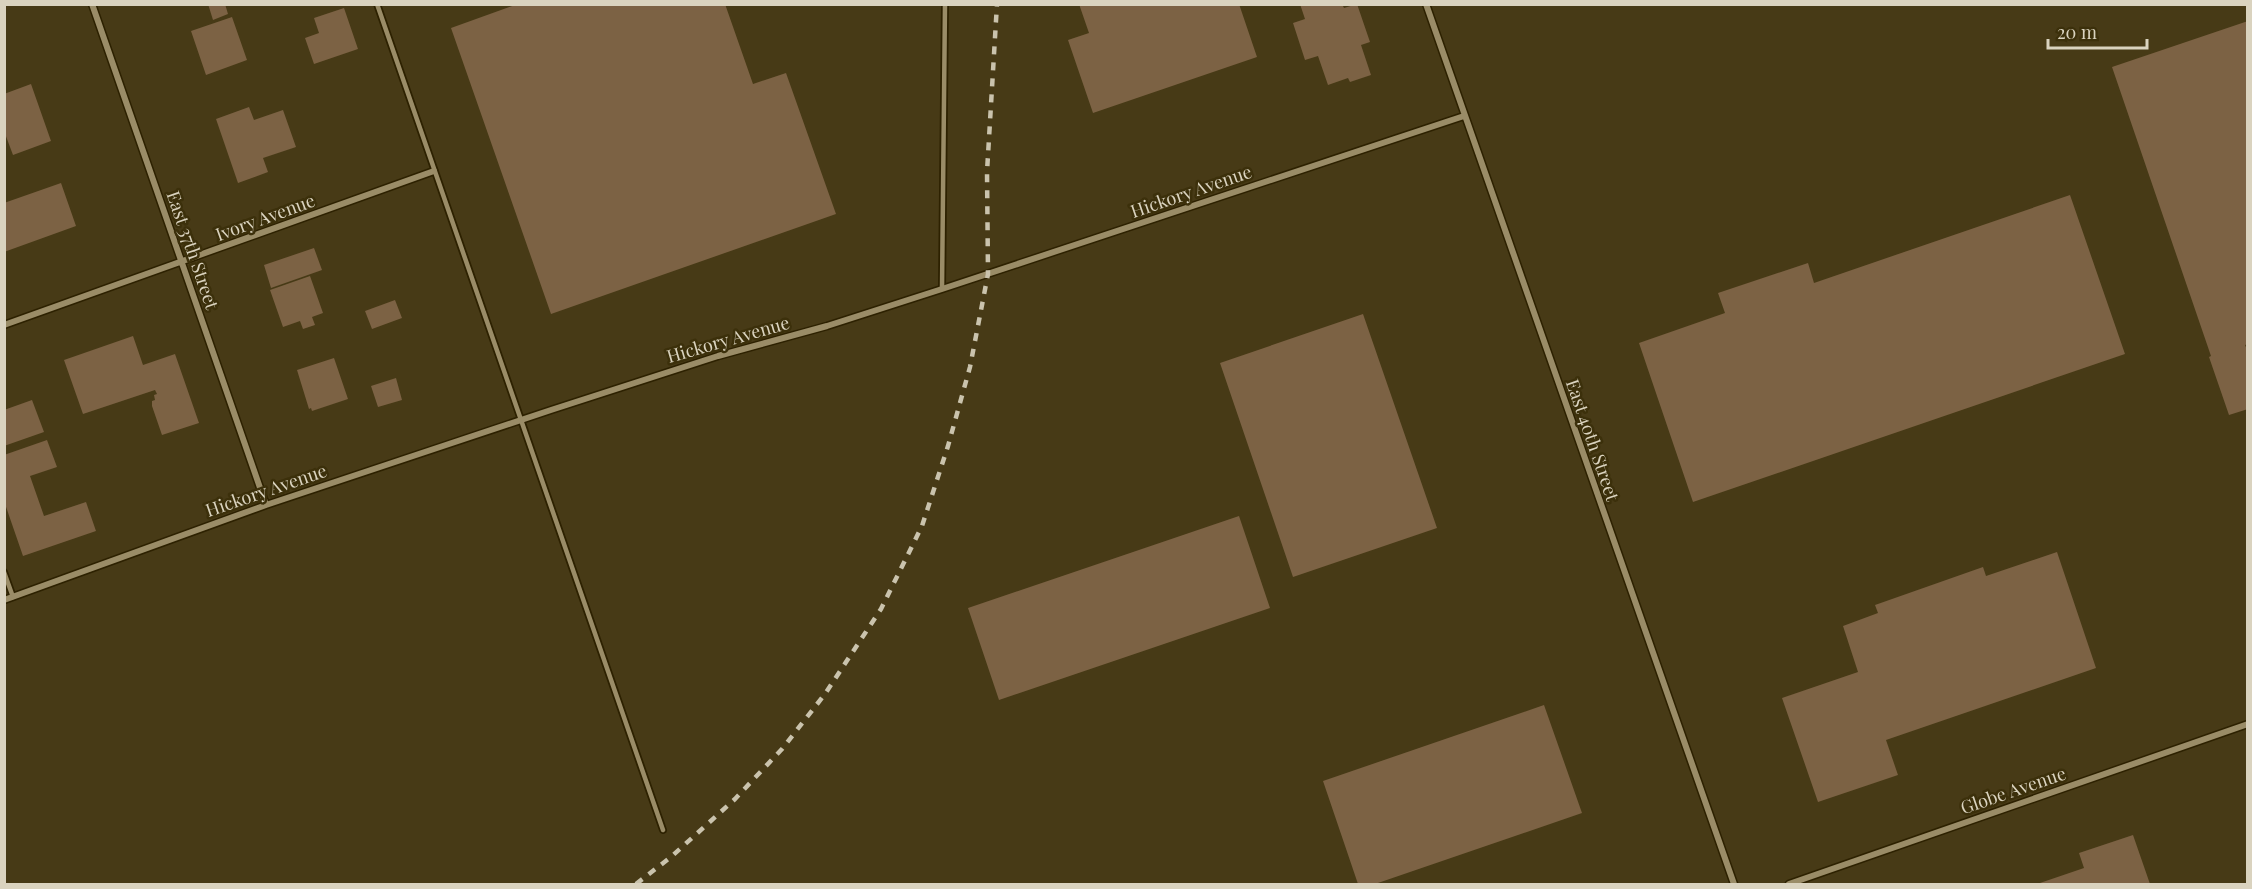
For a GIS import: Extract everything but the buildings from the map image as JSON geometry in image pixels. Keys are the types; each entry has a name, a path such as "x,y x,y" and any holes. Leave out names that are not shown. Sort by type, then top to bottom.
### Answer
{"street":[{"name":"East 37th Street","path":"92,4 266,505"},
{"name":"East 40th Street","path":"1426,4 1734,885"},
{"name":"Hickory Avenue","path":"4,600 266,505 522,420 718,356 826,326 942,289 1464,116"},
{"name":"Ivory Avenue","path":"4,325 434,171"},
{"name":"Globe Avenue","path":"1789,885 2247,724"}],"lane":[{"path":"377,4 663,830"},
{"path":"942,289 945,4"},
{"path":"4,572 13,597"}],"railway":[{"path":"636,884 671,857 735,799 782,749 825,694 881,609 922,526 970,367 988,274 987,172 997,4"}]}
